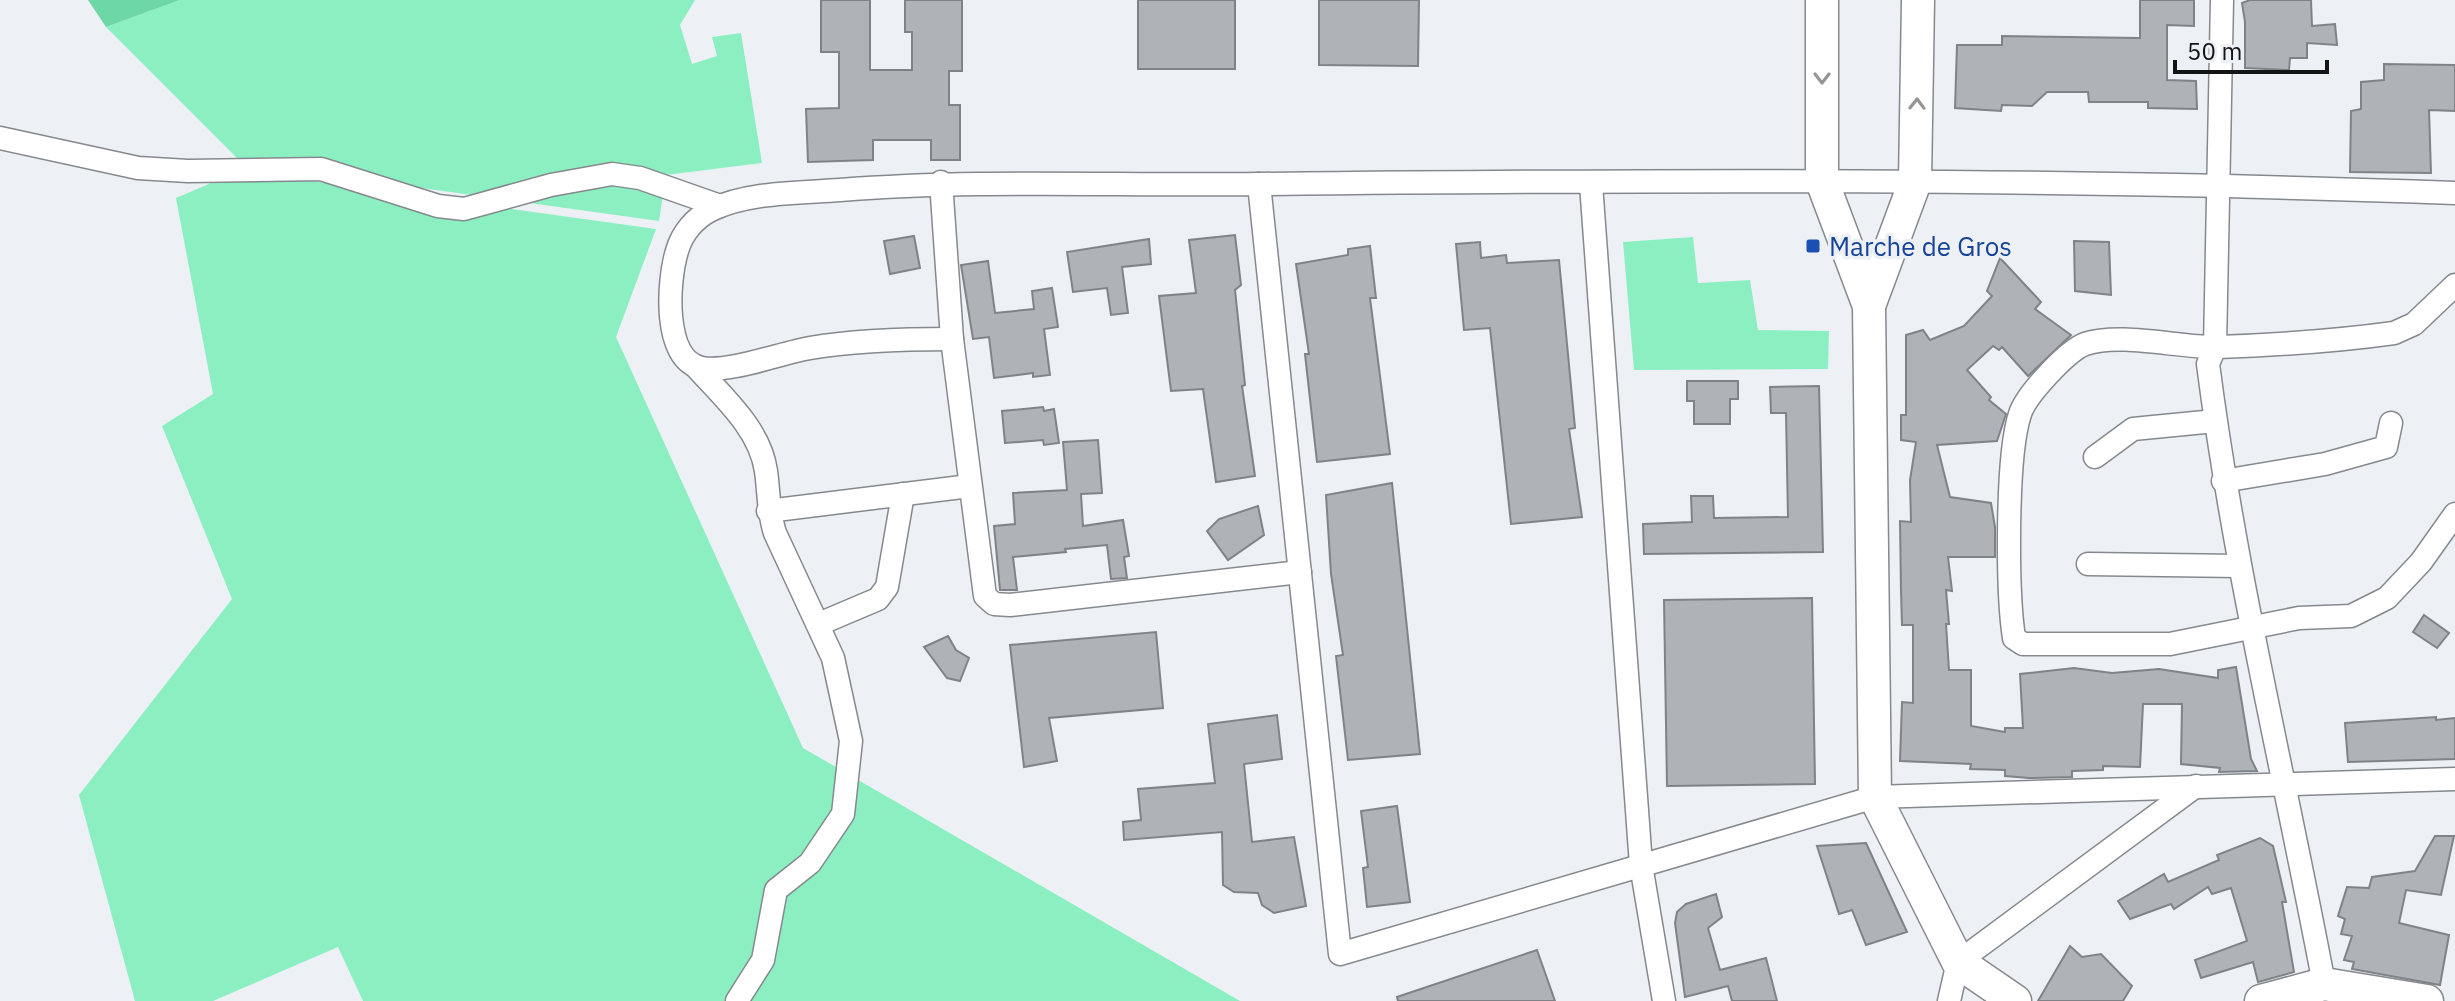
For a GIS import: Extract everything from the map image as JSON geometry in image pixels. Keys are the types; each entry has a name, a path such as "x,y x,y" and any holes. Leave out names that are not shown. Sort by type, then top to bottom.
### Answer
{"street":[{"path":"1822,0 1822,181 1869,306 1875,797 1958,962 2015,1001"},
{"path":"1869,306 1915,182 1918,0"},
{"path":"2222,0 2215,347 2208,364 2223,481 2250,631 2285,785 2324,984"},
{"path":"0,138 138,168 188,171 321,169 438,206 464,209 551,185 612,174 640,178 720,206"},
{"path":"737,1001 763,960 776,890 810,863 843,814 851,741 833,658 775,533 768,511 766,468 759,450 742,417 683,357 673,336 671,293 677,248 695,218 720,206 758,198 941,182 1591,184 1822,181 2217,184 2455,193"},
{"path":"941,182 952,339 985,596 994,604 1300,572"},
{"path":"1259,184 1340,954 1875,797 2455,779"},
{"path":"1591,184 1641,865 1664,1001"},
{"path":"2455,285 2414,324 2394,333 2215,347 2104,342 2083,345 2037,385 2020,414 2013,459 2014,638 2023,644 2170,644 2250,631 2299,618 2351,616 2387,598 2421,562 2455,514"},
{"path":"696,367 715,368 816,346 952,339"},
{"path":"2095,457 2133,429 2215,421"},
{"path":"2223,481 2325,464 2386,447 2391,423"},
{"path":"768,511 970,486"},
{"path":"819,624 878,599 887,587 903,494"},
{"path":"2088,564 2239,566"},
{"path":"1949,1001 1958,962 2196,786"},
{"path":"2261,1001 2324,984 2427,1001"}],"green space":[{"path":"88,0 180,0 106,27"},
{"path":"180,0 695,0 680,25 692,64 717,56 712,37 741,33 762,163 666,175 659,221 242,163 106,27"},
{"path":"239,171 656,229 616,337 803,748 1240,1001 363,1001 338,947 213,1001 135,1001 79,795 232,599 162,426 213,394 176,198"},
{"path":"1693,237 1698,283 1750,280 1758,330 1829,331 1828,369 1634,370 1623,242"}],"building":[{"path":"821,0 870,0 870,70 912,70 912,32 905,32 905,0 962,0 962,71 949,71 949,105 960,105 960,160 931,160 931,140 873,140 873,160 808,162 806,109 839,108 839,52 821,52"},
{"path":"1138,0 1235,0 1235,69 1138,69"},
{"path":"1319,0 1419,0 1418,66 1319,65"},
{"path":"2140,0 2194,0 2194,26 2167,25 2167,80 2196,81 2197,109 2148,108 2148,102 2089,102 2088,92 2047,92 2032,106 2002,105 2001,111 1955,108 1957,45 2002,45 2002,36 2140,38"},
{"path":"2250,0 2311,0 2312,26 2335,24 2337,45 2307,43 2307,58 2290,58 2289,70 2245,68 2242,3"},
{"path":"2384,64 2455,65 2455,111 2429,110 2431,173 2350,172 2351,111 2361,109 2361,82 2384,80"},
{"path":"1235,235 1241,285 1235,290 1245,385 1242,386 1255,476 1216,482 1203,389 1171,391 1159,296 1196,293 1189,240"},
{"path":"914,236 920,268 890,274 884,241"},
{"path":"1149,239 1151,264 1122,267 1128,313 1111,315 1107,288 1073,292 1067,252"},
{"path":"2074,241 2109,242 2111,295 2075,291"},
{"path":"1480,242 1481,258 1506,255 1507,263 1559,260 1575,428 1569,429 1582,517 1511,524 1490,328 1464,330 1456,244"},
{"path":"1370,246 1376,298 1370,298 1390,454 1317,462 1305,354 1309,354 1296,264 1348,255 1348,249"},
{"path":"2000,258 2041,302 2035,309 2071,335 2028,376 2002,347 1999,350 1993,346 1967,370 1991,397 1989,400 2006,414 1997,441 1937,445 1950,497 1991,503 1995,527 1995,557 1948,557 1952,591 1946,590 1949,670 1971,670 1971,726 2005,732 2005,728 2023,728 2020,674 2074,668 2112,673 2159,669 2218,678 2218,670 2236,667 2251,759 2257,771 2219,772 2220,768 2181,764 2182,704 2143,704 2140,767 2103,766 2103,770 2072,771 2072,777 2029,778 2005,776 2005,770 1970,769 1971,764 1900,761 1902,702 1913,703 1913,625 1902,625 1901,591 1900,521 1911,522 1910,480 1916,442 1901,440 1901,415 1906,415 1906,335 1923,330 1930,340 1964,326 1992,296 1987,291"},
{"path":"988,261 995,313 1034,309 1032,291 1052,288 1058,327 1044,329 1050,375 1033,377 1033,373 994,378 989,337 973,339 961,265"},
{"path":"1687,381 1738,381 1738,399 1730,399 1730,424 1694,424 1694,401 1687,401"},
{"path":"1819,386 1823,552 1644,554 1643,524 1692,522 1691,496 1713,496 1714,518 1788,517 1786,413 1771,413 1770,387"},
{"path":"1043,407 1044,411 1054,409 1059,443 1044,445 1043,440 1005,443 1002,411"},
{"path":"1098,440 1102,493 1081,494 1083,526 1123,520 1129,556 1124,557 1127,578 1111,579 1107,545 1013,557 1017,590 1000,590 994,526 1015,524 1013,493 1067,490 1063,442"},
{"path":"1392,483 1420,754 1348,760 1336,656 1343,655 1331,574 1326,495"},
{"path":"1258,506 1264,535 1228,560 1207,531 1219,519"},
{"path":"1812,598 1815,784 1667,786 1664,600"},
{"path":"2424,615 2449,633 2437,648 2413,632"},
{"path":"1156,632 1163,708 1049,718 1057,761 1024,767 1010,645"},
{"path":"948,636 956,650 969,658 960,681 947,678 924,647"},
{"path":"1277,715 1282,759 1244,764 1252,842 1294,837 1306,906 1274,913 1262,905 1258,893 1234,892 1223,885 1222,832 1124,840 1123,822 1141,820 1138,789 1215,783 1208,724"},
{"path":"2436,717 2436,720 2455,718 2455,759 2348,762 2345,723"},
{"path":"1397,806 1410,902 1367,907 1363,868 1368,867 1361,811"},
{"path":"2435,836 2454,836 2441,895 2406,890 2399,923 2449,935 2440,985 2352,969 2354,962 2344,960 2352,936 2341,934 2345,919 2338,916 2347,887 2369,888 2372,877 2415,871"},
{"path":"2260,838 2273,846 2286,902 2282,902 2294,972 2258,982 2253,962 2201,978 2195,960 2247,941 2231,888 2212,894 2208,887 2174,909 2171,904 2130,919 2118,901 2164,874 2168,882 2219,860 2217,855"},
{"path":"1866,843 1907,932 1866,945 1852,910 1839,914 1817,846"},
{"path":"1716,894 1722,917 1708,928 1720,970 1766,958 1777,1001 1732,1001 1728,986 1685,997 1675,923 1677,912 1686,904"},
{"path":"2070,946 2082,957 2101,954 2132,986 2123,1001 2038,1001"},
{"path":"1537,950 1555,1001 1398,1001 1397,997"}],"place":[{"name":"Marche de Gros","path":"1813,246"}]}
